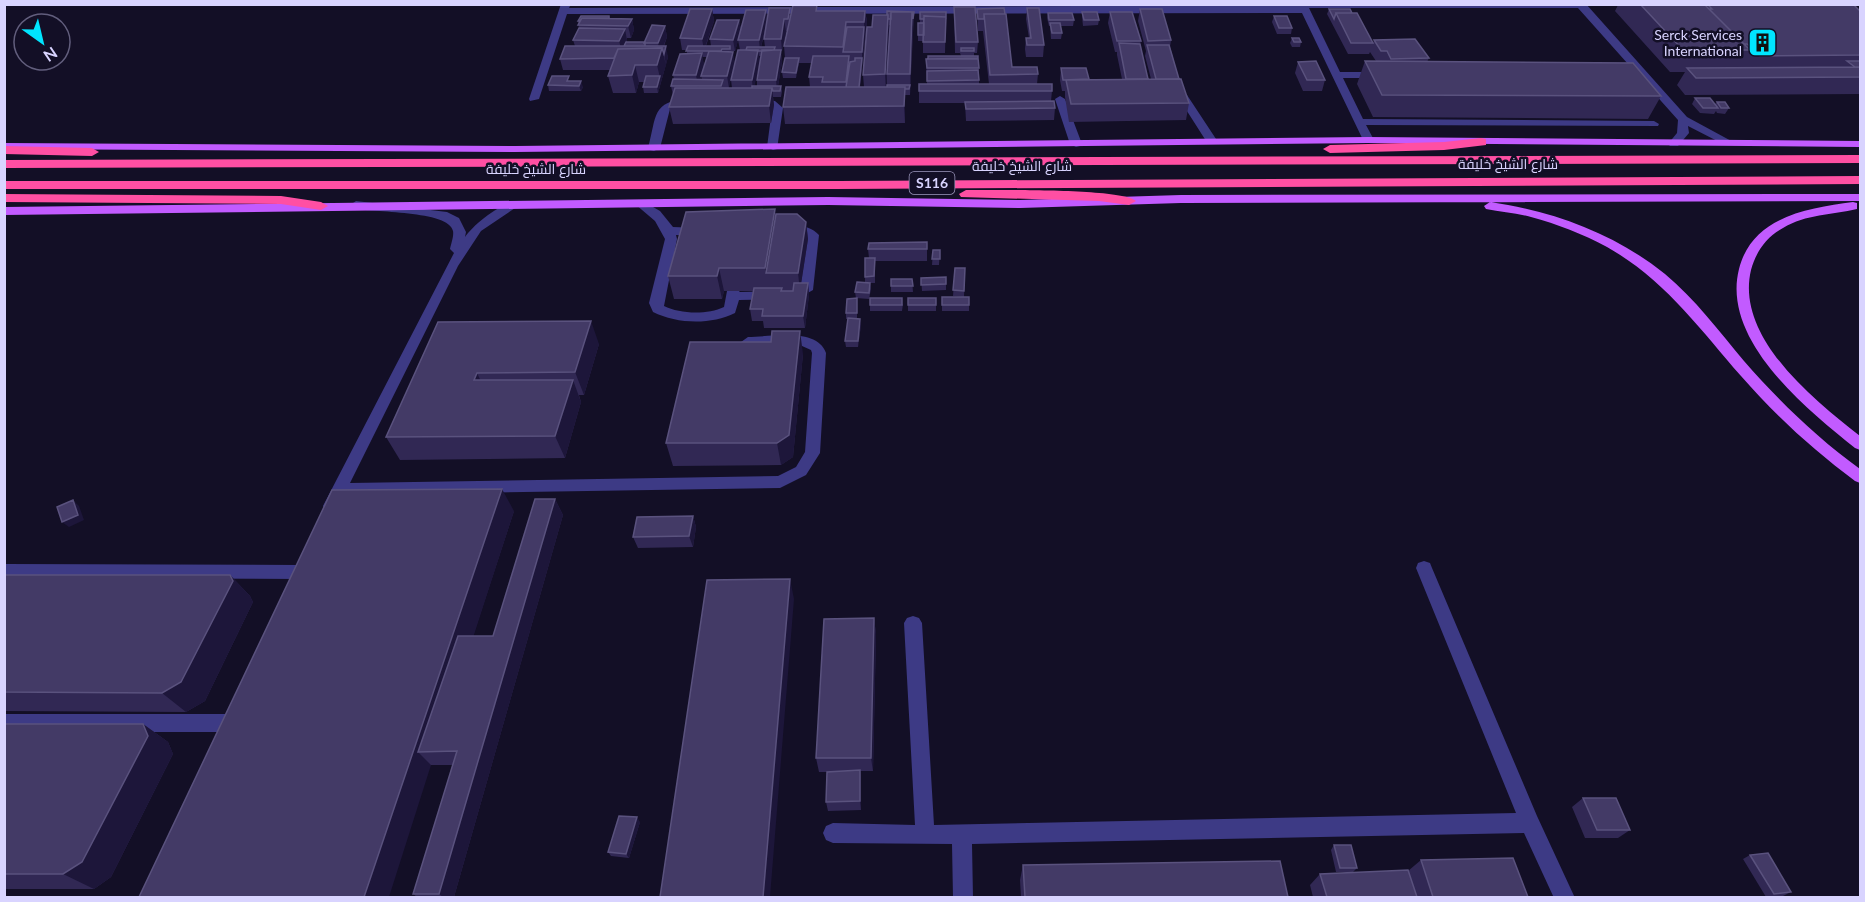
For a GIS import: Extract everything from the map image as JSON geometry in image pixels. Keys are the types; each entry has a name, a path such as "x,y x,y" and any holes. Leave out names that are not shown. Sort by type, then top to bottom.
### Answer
{"highway":[{"path":"1197,161 1258,151 1444,146 1481,142"},
{"path":"4,148 202,156 243,163"},
{"name":"شارع الشيخ خليفة","path":"4,164 1860,159"},
{"name":"شارع الشيخ خليفة","path":"4,185 838,185 1860,180"},
{"path":"838,185 897,192 1099,197 1129,201"},
{"path":"4,198 294,200 321,206"}],"main road":[{"path":"4,148 654,148 1368,140 1860,144"},
{"path":"1376,198 1420,204 1481,205 1520,211 1570,225 1624,251 1647,266 1687,302 1746,372 1804,434 1860,477"},
{"path":"4,211 192,210 356,205 512,206 783,202 1020,204 1376,198 1860,198"},
{"path":"1860,205 1806,214 1773,228 1751,250 1743,268 1741,289 1745,313 1757,339 1776,367 1803,396 1860,444"}],"street":[{"path":"534,99 565,8 1581,5 1683,119 1729,143"},
{"path":"1303,6 1368,140"},
{"path":"1336,75 1388,75"},
{"path":"1625,76 1644,76"},
{"path":"1183,97 1212,142"},
{"path":"1060,99 1076,144"},
{"path":"654,148 665,108 677,102 699,102"},
{"path":"744,102 767,102 777,106 777,147"},
{"path":"777,147 786,106"},
{"path":"1674,144 1683,134 1683,119"},
{"path":"1359,123 1654,124"},
{"path":"758,216 783,202"},
{"path":"641,204 658,216 669,231 671,249 656,303 658,309 673,316 721,315 730,310 734,293 797,295 806,290 813,235 805,230 779,230"},
{"path":"356,205 371,211 434,212 452,217 459,224 462,232 452,266"},
{"path":"322,525 452,266 477,228 512,206"},
{"path":"669,231 708,232"},
{"path":"340,489 767,483 792,477 801,471 812,453 817,347 804,341 729,343"},
{"path":"293,593 310,553"},
{"path":"1424,568 1530,824 1565,897"},
{"path":"4,570 301,572"},
{"path":"913,623 924,834"},
{"path":"221,744 240,703"},
{"path":"4,723 231,723"},
{"path":"833,833 924,834 1530,824"},
{"path":"962,833 963,897"}],"building":[{"path":"1640,4 1704,4 1750,50 1683,50"},
{"path":"1707,4 1853,4 1860,11 1860,55 1760,56 1744,44 1709,9 1712,9"},
{"path":"793,5 817,5 816,11 865,11 864,22 846,22 843,47 784,46"},
{"path":"954,7 975,7 978,42 956,42"},
{"path":"769,8 790,8 788,19 784,19 781,39 764,39"},
{"path":"1004,8 1005,14 984,14 984,19 978,19 977,9"},
{"path":"1027,8 1039,8 1044,45 1027,45 1026,38 1031,38"},
{"path":"690,9 712,9 702,39 680,38"},
{"path":"1140,9 1162,9 1171,40 1148,41"},
{"path":"1329,9 1350,9 1352,13 1336,13 1334,19"},
{"path":"746,10 766,10 759,40 738,40"},
{"path":"887,11 914,12 913,19 912,12 891,12 891,19 888,19"},
{"path":"891,12 912,12 910,74 887,74"},
{"path":"920,12 946,12 946,17 924,16 924,19 920,19"},
{"path":"1082,12 1097,12 1099,20 1084,20"},
{"path":"1110,12 1132,12 1141,41 1117,41"},
{"path":"1048,13 1072,13 1074,20 1049,20"},
{"path":"1336,13 1357,13 1373,43 1351,43"},
{"path":"984,14 1006,14 1012,67 1037,67 1038,74 990,75"},
{"path":"873,15 888,15 885,74 863,75 867,27 872,27"},
{"path":"581,16 609,16 609,18 582,18 578,21"},
{"path":"924,16 946,17 945,42 923,42"},
{"path":"1274,16 1287,16 1292,28 1279,28"},
{"path":"582,18 632,19 628,26 578,25"},
{"path":"717,20 739,20 733,40 710,39"},
{"path":"918,23 924,23 924,35 918,35"},
{"path":"1050,23 1060,23 1062,33 1052,33"},
{"path":"652,25 665,26 658,43 644,43"},
{"path":"847,27 864,27 862,52 843,52"},
{"path":"579,28 625,29 619,41 573,40"},
{"path":"1292,38 1299,38 1301,42 1294,42"},
{"path":"1415,39 1429,58 1391,59 1387,51 1381,51 1374,40"},
{"path":"626,42 645,42 645,46 624,46"},
{"path":"1119,43 1140,44 1148,79 1126,79"},
{"path":"1147,45 1169,45 1179,79 1156,79"},
{"path":"565,46 666,46 664,54 662,48 618,49 614,58 560,59"},
{"path":"688,46 730,46 730,49 686,51"},
{"path":"747,47 775,47 774,50 762,51 746,50"},
{"path":"662,48 657,65 635,65 632,75 608,76 618,49"},
{"path":"961,48 974,48 974,51 961,51"},
{"path":"738,50 758,50 752,80 731,80"},
{"path":"762,50 781,50 776,80 757,80"},
{"path":"709,51 733,52 727,76 701,76"},
{"path":"702,53 696,75 673,75 680,54"},
{"path":"813,56 849,56 846,82 822,82 823,77 809,77"},
{"path":"928,56 978,56 978,59 928,59"},
{"path":"785,58 799,58 796,73 782,72"},
{"path":"855,58 862,58 859,87 846,87 850,62 855,61"},
{"path":"978,58 979,68 927,68 926,59"},
{"path":"1316,61 1325,80 1307,80 1298,62"},
{"path":"1365,61 1633,63 1661,96 1382,95"},
{"path":"1847,61 1860,61 1860,67 1855,67"},
{"path":"1860,67 1860,77 1696,78 1687,68"},
{"path":"1061,68 1086,68 1089,79 1063,80"},
{"path":"978,70 979,80 927,81 927,71"},
{"path":"552,76 569,76 567,81 581,81 579,86 548,85"},
{"path":"646,76 660,76 657,87 643,87"},
{"path":"673,79 723,80 721,86 671,86"},
{"path":"1181,79 1189,103 1071,104 1066,80"},
{"path":"919,84 1052,84 1052,91 919,91"},
{"path":"887,85 910,85 909,89 905,89 905,87 887,87"},
{"path":"752,86 781,86 780,91 773,91 772,88 752,88"},
{"path":"786,87 905,87 904,106 783,107"},
{"path":"675,88 772,88 769,106 669,107"},
{"path":"1695,98 1710,98 1718,108 1703,108"},
{"path":"1054,101 1055,108 966,109 965,102"},
{"path":"1717,102 1725,102 1729,108 1721,108"},
{"path":"775,209 765,268 719,268 717,276 668,276 686,212"},
{"path":"776,214 797,214 806,222 798,273 766,273"},
{"path":"927,242 927,249 868,249 869,243"},
{"path":"933,250 940,250 940,259 932,259"},
{"path":"865,258 875,258 874,276 865,277"},
{"path":"955,268 965,268 964,291 953,290"},
{"path":"946,277 946,284 921,285 921,278"},
{"path":"891,279 912,279 913,286 891,286"},
{"path":"857,282 870,283 869,293 855,292"},
{"path":"794,283 808,283 803,316 762,316 763,309 750,309 754,288 782,288 781,291 793,291"},
{"path":"942,297 969,297 969,305 942,305"},
{"path":"857,298 857,313 846,313 847,299"},
{"path":"870,298 902,298 902,305 870,305"},
{"path":"908,298 936,298 936,305 908,305"},
{"path":"848,318 860,319 858,341 845,341"},
{"path":"591,321 575,372 477,373 474,380 573,380 555,436 386,437 438,322"},
{"path":"772,331 800,331 789,435 777,443 666,443 690,342 771,342"},
{"path":"502,489 364,897 139,897 332,490"},
{"path":"535,499 555,499 439,894 413,894 457,751 418,752 458,636 493,636"},
{"path":"73,500 78,515 62,522 57,507"},
{"path":"693,516 689,536 633,537 637,517"},
{"path":"4,575 230,575 233,581 181,682 162,693 4,692"},
{"path":"790,579 763,897 660,897 707,580"},
{"path":"874,618 871,758 816,758 824,619"},
{"path":"4,724 143,724 148,736 82,862 63,874 4,874"},
{"path":"860,770 860,801 826,802 827,772"},
{"path":"1583,798 1616,798 1630,830 1597,830"},
{"path":"619,816 637,817 626,854 608,852"},
{"path":"1334,845 1351,845 1357,868 1340,868"},
{"path":"1768,853 1791,892 1774,894 1750,855"},
{"path":"1513,858 1528,897 1433,897 1421,860"},
{"path":"1280,861 1288,897 1025,897 1023,865"},
{"path":"1408,870 1417,897 1327,897 1320,874"}],"place":[{"name":"Serck Services International","path":"1763,43"}]}
